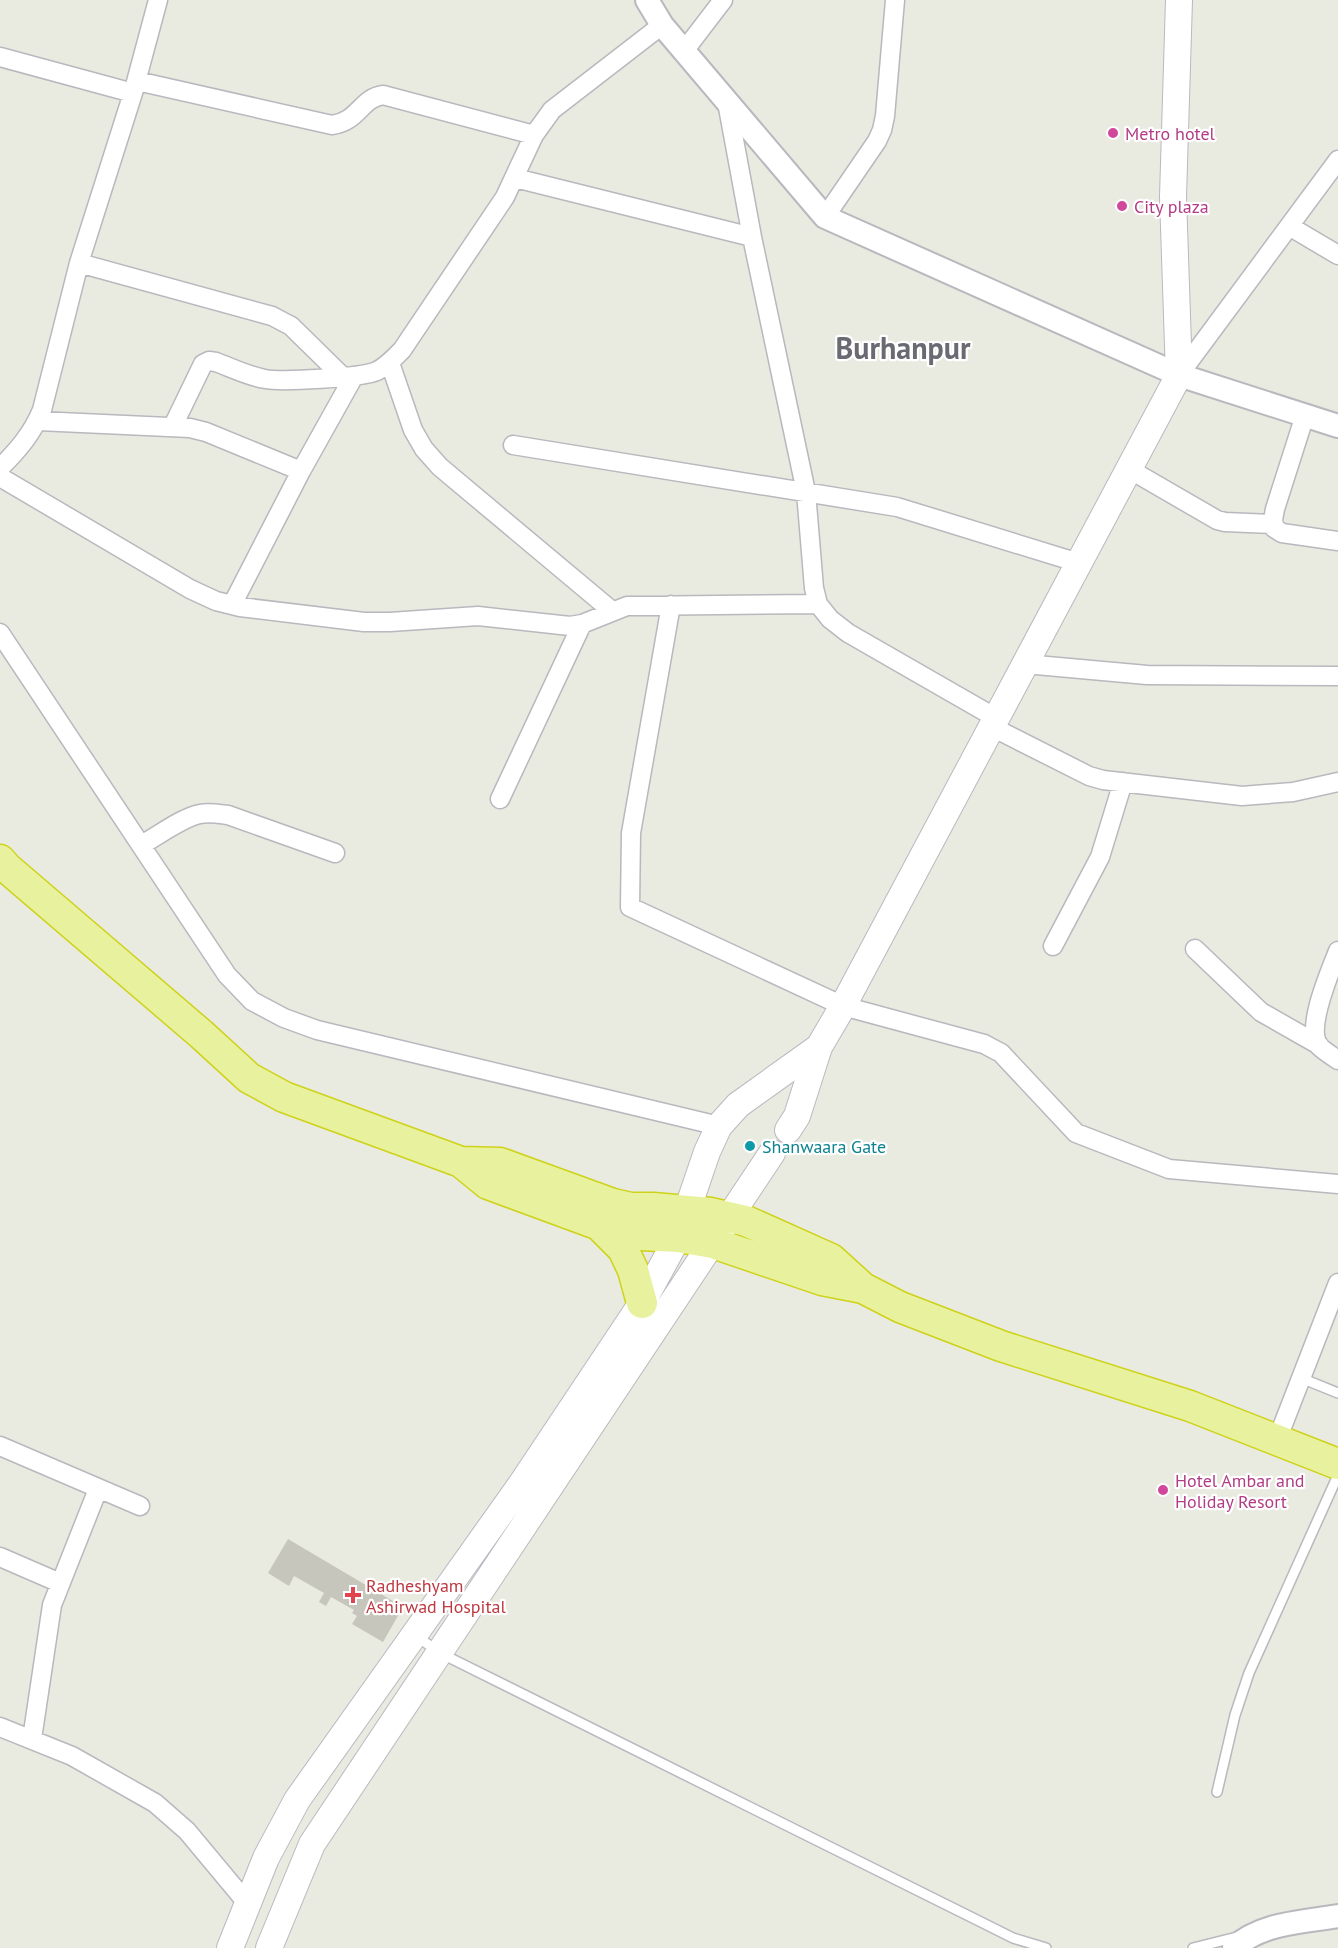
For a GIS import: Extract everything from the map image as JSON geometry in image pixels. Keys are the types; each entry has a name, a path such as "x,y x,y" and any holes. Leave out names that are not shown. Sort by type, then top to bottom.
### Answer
{"highway":[{"path":"0,860 249,1078 284,1096 461,1162 488,1184 624,1234 730,1217 746,1221 831,1259 863,1288 900,1307 1001,1346 1190,1406 1338,1464"},
{"path":"461,1162 500,1163 613,1204 683,1223 713,1243 822,1280 863,1288"},
{"path":"599,1225 623,1249 633,1270 642,1303"}],"main road":[{"path":"788,1130 797,1116 819,1047 1179,375 1173,197 1179,0"},
{"path":"230,1948 266,1858 297,1800 522,1483 642,1303 683,1223 707,1152 719,1125 738,1105 819,1047"},
{"path":"268,1948 312,1844 772,1153"}],"street":[{"path":"0,468 23,445 42,410 79,263 135,87 159,0"},
{"path":"647,0 662,25 825,217 1179,375 1338,426"},
{"path":"684,51 723,0"},
{"path":"825,217 877,141 882,130 895,0"},
{"path":"173,426 203,364 209,361 267,380 348,376 376,371 390,363 402,350 505,197 534,135 552,110 662,25"},
{"path":"0,57 135,87 332,125 342,124 352,118 369,100 383,95 534,135"},
{"path":"727,102 752,237 807,492 814,588 818,604 830,620 994,723 1089,776 1242,796 1293,792 1338,782"},
{"path":"1179,375 1338,160"},
{"path":"515,178 752,237"},
{"path":"1289,226 1338,255"},
{"path":"79,263 272,316 291,326 348,376"},
{"path":"390,363 413,430 424,449 440,467 612,611"},
{"path":"232,605 348,376"},
{"path":"1305,415 1275,509 1274,528 1282,533 1338,541"},
{"path":"38,421 173,426 206,432 301,471"},
{"path":"513,445 911,510 1079,563"},
{"path":"1129,469 1217,520 1274,524"},
{"path":"0,477 190,589 216,601 232,605 364,622 478,616 570,626 582,624 627,606 818,604"},
{"path":"671,605 631,833 630,907 843,1006 984,1044 1001,1053 1076,1133 1169,1169 1338,1184"},
{"path":"500,799 582,624"},
{"path":"0,633 227,975 252,1001 284,1018 316,1030 719,1125"},
{"path":"1026,663 1147,675 1338,676"},
{"path":"1053,946 1100,857 1123,782"},
{"path":"141,845 186,819 198,814 213,813 228,815 335,854"},
{"path":"1195,949 1261,1012 1319,1046 1338,1060"},
{"path":"1319,1046 1315,1036 1316,1023 1320,1003 1338,951"},
{"path":"1276,1440 1338,1283"},
{"path":"0,1446 140,1506"},
{"path":"32,1739 50,1617 60,1583 98,1489"},
{"path":"0,1557 60,1583"},
{"path":"0,1727 72,1756 155,1803 187,1831 247,1903"},
{"path":"1234,1948 1254,1933 1338,1916"}],"lane":[{"path":"1301,1378 1338,1393"},
{"path":"1217,1792 1235,1715 1249,1673 1338,1475"},
{"path":"414,1635 440,1653 1013,1938 1046,1948"},
{"path":"1193,1948 1254,1933"},
{"path":"1010,1948 1013,1938"}],"building":[{"path":"288,1539 403,1607 383,1642 352,1624 357,1616 352,1613 354,1610 331,1597 326,1606 319,1602 324,1593 294,1576 289,1586 268,1573"}],"place":[{"name":"Metro hotel","path":"1113,133"},
{"name":"City plaza","path":"1122,206"},
{"name":"Shanwaara Gate","path":"750,1146"},
{"name":"Hotel Ambar and Holiday Resort","path":"1163,1490"},
{"name":"Radheshyam Ashirwad Hospital","path":"353,1595"}],"district":[{"name":"Burhanpur","path":"903,347"}]}
